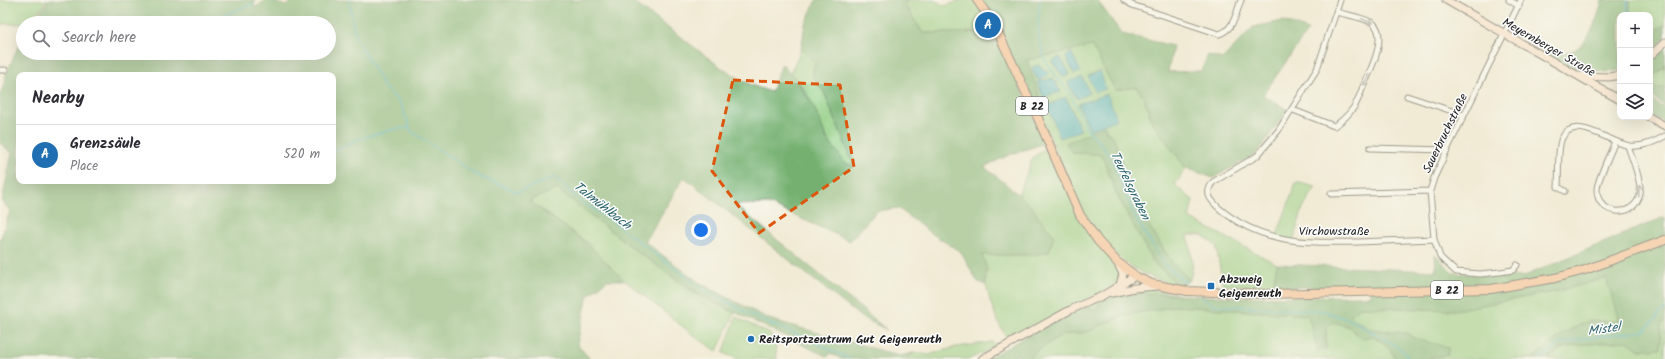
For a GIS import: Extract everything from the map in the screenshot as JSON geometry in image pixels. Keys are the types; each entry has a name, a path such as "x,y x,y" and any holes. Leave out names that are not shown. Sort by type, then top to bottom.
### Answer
{"main road":[{"name":"B 22","path":"977,0 995,26 1037,116 1080,215 1098,241 1117,262 1136,276 1161,286 1187,292 1265,294 1492,289 1555,278 1585,270 1665,240"}],"street":[{"path":"1124,0 1132,5 1219,34 1231,27 1241,0"},
{"path":"1336,12 1370,22 1378,29 1379,38 1374,63 1354,106 1334,126 1293,110 1317,69 1336,12 1340,0"},
{"name":"Meyernberger Straße","path":"1446,0 1617,98"},
{"path":"1509,0 1518,6"},
{"name":"Sauerbruchstraße","path":"1517,265 1513,270 1500,272 1480,274 1456,272 1440,257 1434,239 1430,191 1434,178 1447,150 1521,0"},
{"path":"1653,53 1665,42"},
{"path":"1579,76 1609,77 1617,76"},
{"path":"1602,90 1602,84 1609,77"},
{"path":"1407,96 1464,115"},
{"name":"Virchowstraße","path":"1293,110 1278,131 1256,156 1213,182 1209,187 1208,197 1212,202 1226,214 1255,231 1276,238 1317,243 1434,239"},
{"path":"1653,119 1665,126"},
{"path":"1565,191 1558,187 1561,139 1565,133 1576,128 1584,129 1628,146 1644,144 1665,136"},
{"path":"1616,141 1599,181 1596,192 1601,204 1613,212 1623,212 1631,208 1637,202 1640,193 1639,183 1628,146"},
{"path":"1370,148 1447,150"},
{"path":"1331,194 1430,191"},
{"path":"1117,262 1123,274 1120,285"},
{"path":"1127,289 1132,285 1136,276"},
{"path":"982,359 1070,310 1102,296 1136,276"},
{"path":"1102,296 1127,289 1161,286"}],"highlighted area":[{"path":"733,80 840,85 854,167 759,233 712,171"}],"green space":[{"path":"0,0 43,0 45,5 32,16 16,16 16,24 0,24"},
{"path":"45,0 254,0 255,8 266,0 274,0 274,2 286,6 294,0 631,0 722,68 751,85 771,92 782,64 795,78 813,105 827,139 846,164 854,165 824,92 812,75 815,63 801,49 805,24 816,0 911,0 904,4 923,33 996,32 1045,143 1009,155 984,167 1030,205 1054,236 1049,252 1033,255 982,255 987,269 985,285 977,281 961,252 929,232 898,208 877,211 850,241 769,204 735,205 887,330 861,317 684,177 645,242 700,283 769,319 900,356 916,352 910,356 909,359 841,359 830,353 828,357 695,293 638,252 557,189 529,201 587,243 624,280 607,280 588,296 577,344 590,359 0,359 0,240 10,211 2,201 12,153 0,143 0,94 16,51 16,60 336,60 336,16 35,16 47,5"},
{"path":"911,0 934,0 945,6 961,0 974,0 996,32 923,33 904,4"},
{"path":"981,0 1097,0 1122,34 1173,46 1168,72 1201,71 1208,55 1222,59 1253,27 1283,21 1308,30 1263,95 1288,110 1256,154 1213,178 1186,168 1152,122 1144,98 1136,87 1115,90 1092,46 1027,60 1045,113 1040,115"},
{"path":"1602,0 1630,0 1629,12 1617,12 1617,70 1607,72 1583,68 1577,70 1538,50 1540,46 1553,52 1561,53 1570,52 1578,48 1584,42 1594,26"},
{"path":"1630,0 1665,0 1665,25 1653,31 1653,12 1630,12"},
{"path":"1665,25 1665,38 1653,48 1653,48 1653,31"},
{"path":"1092,46 1115,90 1136,87 1144,97 1152,122 1186,168 1175,185 1193,200 1189,218 1277,264 1273,287 1223,285 1216,246 1202,235 1188,235 1193,264 1190,280 1171,261 1134,202 1114,138 1106,130 1105,126 1072,153 1097,154 1103,157 1116,193 1153,262 1179,285 1149,276 1124,262 1105,243 1088,220 1075,195 1040,115 1045,113 1027,60","holes":["1060,57 1070,74 1064,77 1052,62"]},
{"path":"1665,47 1665,67 1653,76 1653,58"},
{"path":"801,49 815,63 812,75 824,92 854,165 846,164 831,145 808,95 797,80 790,74"},
{"path":"1665,67 1665,88 1653,87 1653,76"},
{"path":"1653,87 1665,88 1665,106 1653,97"},
{"path":"1653,101 1665,109 1665,123 1653,116"},
{"path":"1104,126 1106,131 1114,138 1134,202 1171,261 1190,280 1179,285 1153,262 1116,193 1103,157 1097,154 1072,153 1066,143"},
{"path":"1046,148 1049,148 1075,208 1118,267 1121,279 1114,286 1008,339 993,310 981,255 1033,255 1030,205 1018,195 1033,157"},
{"path":"1296,182 1316,187 1303,208 1293,241 1276,238"},
{"path":"557,189 638,252 695,293 735,313 717,351 697,338 624,280 587,243 529,201"},
{"path":"1665,218 1665,320 1661,325 1661,348 1640,350 1627,341 1576,345 1560,349 1548,359 1532,359 1564,333 1588,321 1620,321 1606,278 1554,292 1454,310 1359,307 1350,316 1369,329 1407,333 1412,337 1448,348 1448,355 1430,357 1427,359 1396,359 1386,344 1370,336 1361,339 1350,327 1333,322 1326,329 1326,349 1318,351 1308,315 1176,306 1125,315 1088,332 1061,335 1035,352 1029,359 1022,359 1017,355 1011,359 986,359 1086,306 1095,310 1102,300 1138,293 1230,297 1371,296 1371,287 1273,287 1277,264 1436,271 1435,254 1453,273 1522,277"},
{"path":"1606,278 1621,322 1588,321 1564,333 1532,359 1427,359 1430,357 1448,355 1407,333 1369,329 1349,316 1359,307 1454,310 1554,292"},
{"path":"1148,288 1186,296 1138,293 1095,310 1086,306 1116,294"},
{"path":"1176,306 1308,315 1326,348 1326,329 1333,322 1350,327 1361,339 1370,336 1386,344 1396,359 1029,359 1035,352 1061,335 1088,332 1125,315"},
{"name":"Reitsportzentrum Gut Geigenreuth","path":"736,317 770,334 775,341 777,359 738,359 723,353"},
{"path":"1665,320 1665,359 1548,359 1560,349 1576,345 1627,341 1640,350 1661,348 1661,325"},
{"path":"992,342 998,345 970,359 909,359 910,356 916,352 928,355 956,347"}],"water":[{"path":"1071,52 1081,72 1074,74 1066,57"},
{"path":"1060,57 1070,74 1064,78 1052,62"},
{"path":"1039,65 1048,73 1048,75 1040,80 1037,79 1032,69 1034,66"},
{"path":"1100,71 1106,89 1095,92 1088,76"},
{"path":"1082,77 1090,93 1077,99 1067,82"},
{"path":"1053,78 1061,92 1043,97 1037,82"},
{"path":"1107,94 1117,119 1090,130 1078,104"},
{"path":"1066,97 1081,130 1060,138 1047,106"}],"waterway":[{"path":"272,2 279,0"},
{"name":"Talmühlbach","path":"349,0 355,36 384,87 401,104 411,131 478,176 518,192 555,177 579,200 610,220 703,289 765,322 803,337 850,359"},
{"name":"Teufelsgraben","path":"1040,0 1038,18 1039,38 1045,60 1070,93 1086,128 1097,139 1112,159 1135,217 1164,264 1186,283"},
{"path":"1628,0 1628,12"},
{"path":"221,16 255,3"},
{"path":"336,150 359,139 395,129 410,128"},
{"name":"Teufelsgraben","path":"1201,296 1214,305 1324,311 1355,322 1390,342 1403,351 1409,359"},
{"name":"Mistel","path":"1539,359 1562,343 1601,336 1644,331 1665,308"}],"place":[{"name":"Grenzsäule","path":"988,25"},
{"name":"Abzweig Geigenreuth","path":"1211,286"},
{"name":"Reitsportzentrum Gut Geigenreuth","path":"751,339"}]}
